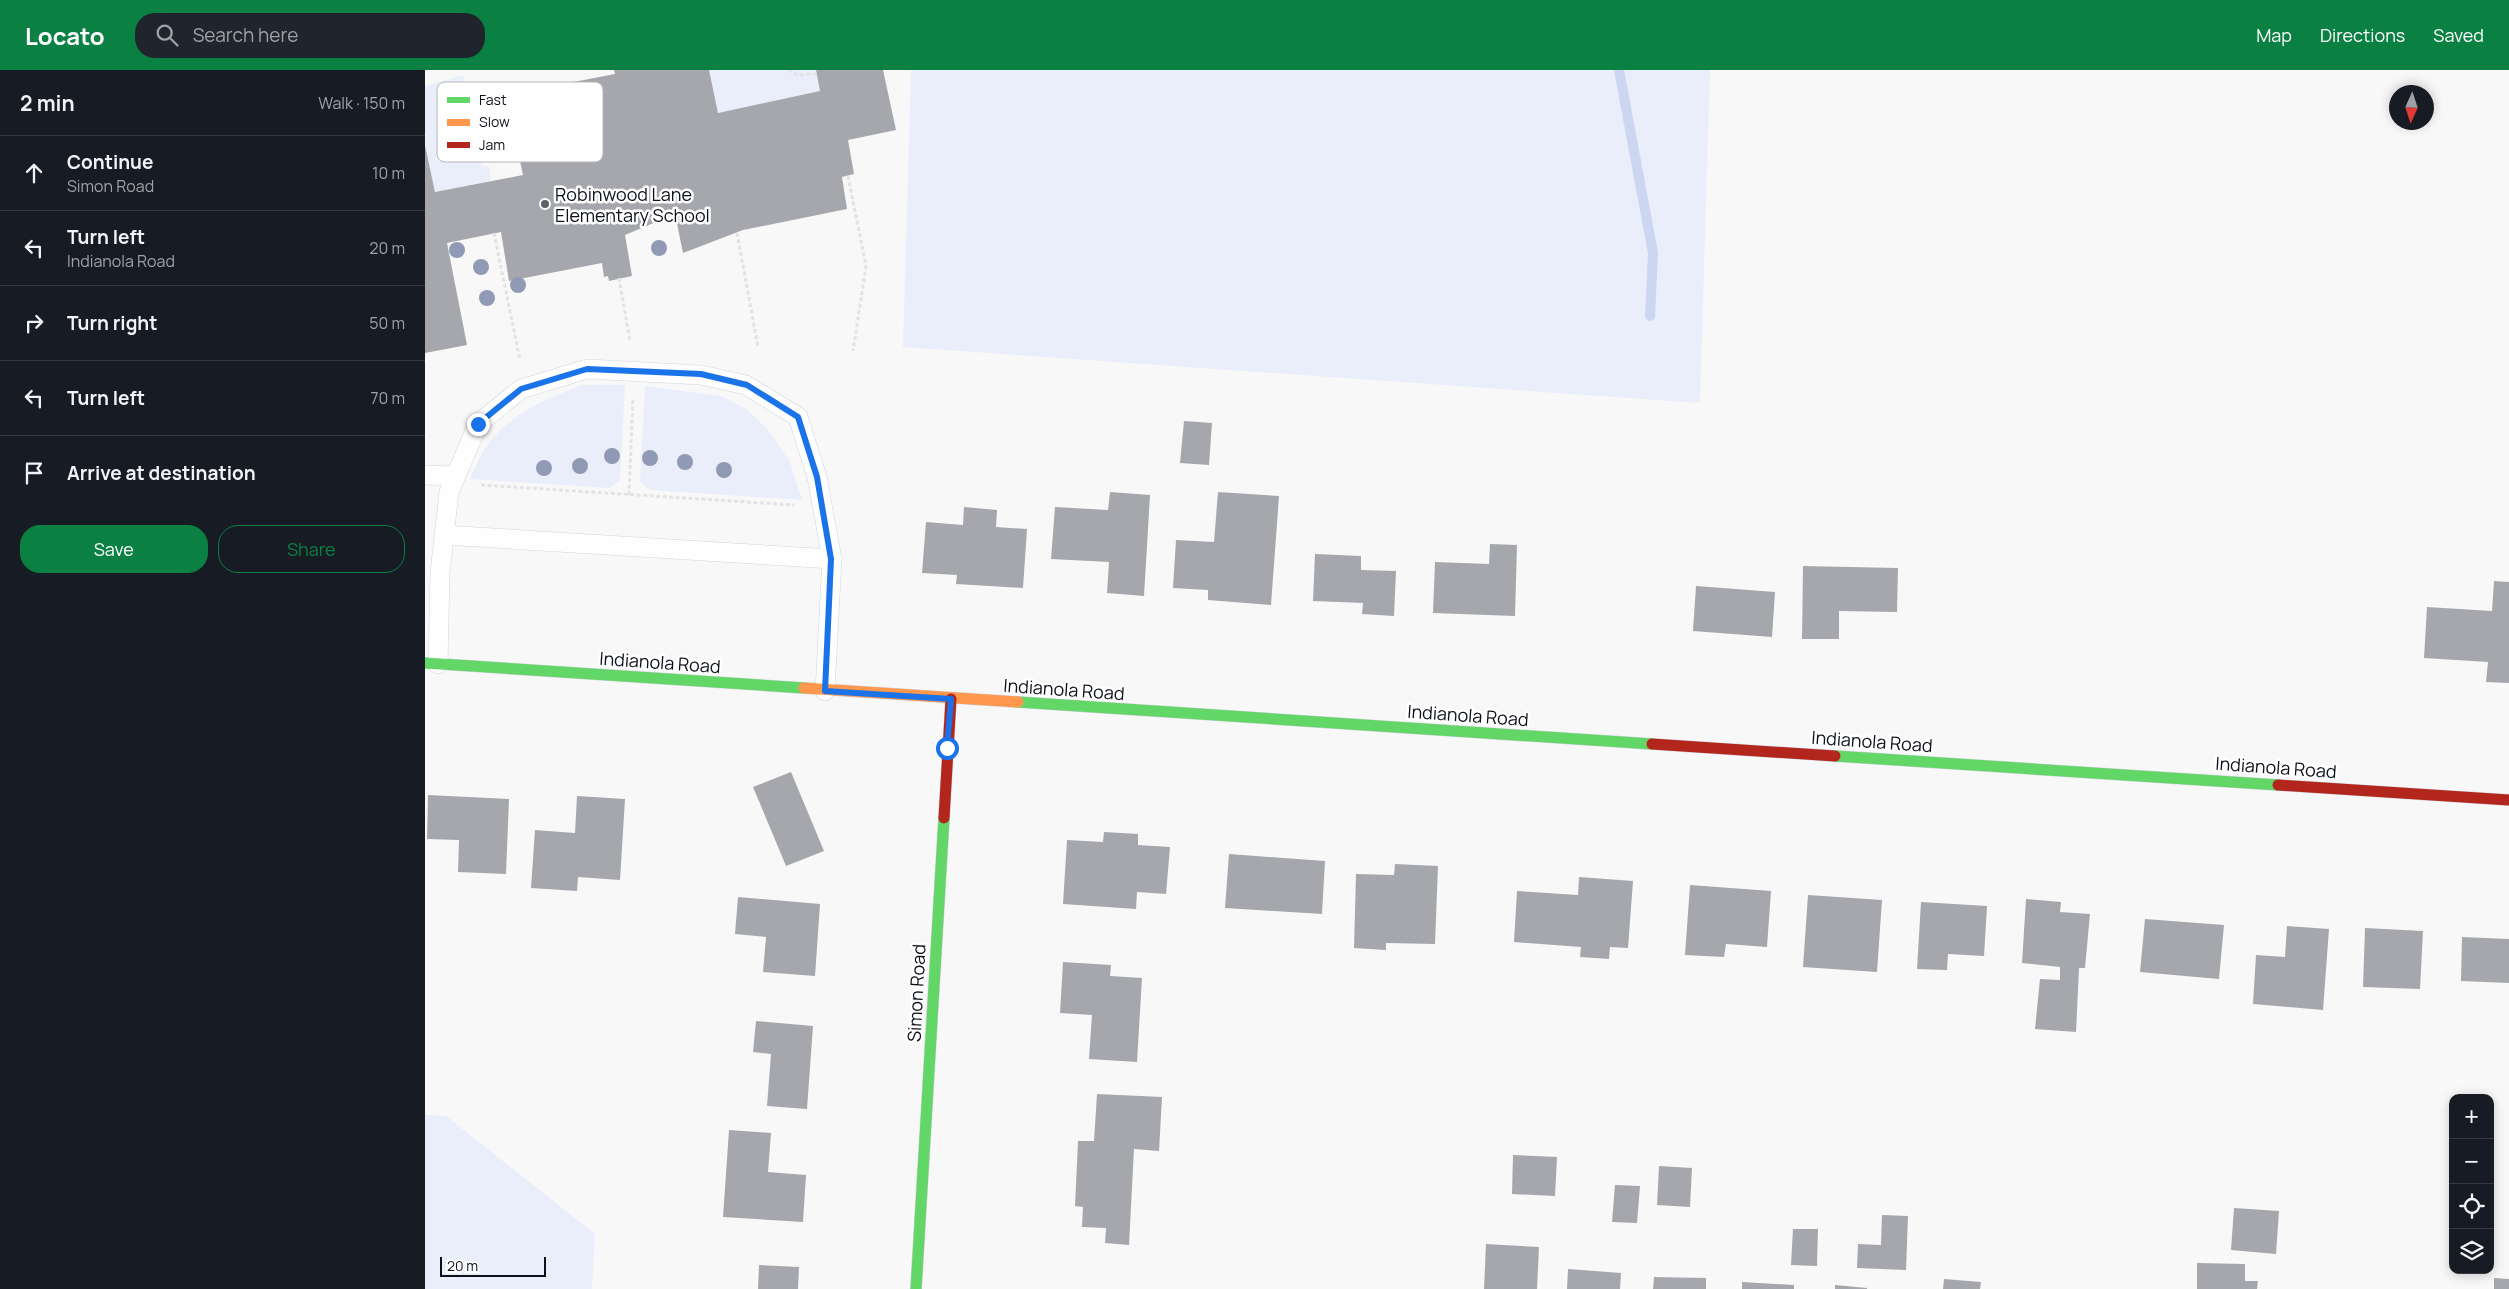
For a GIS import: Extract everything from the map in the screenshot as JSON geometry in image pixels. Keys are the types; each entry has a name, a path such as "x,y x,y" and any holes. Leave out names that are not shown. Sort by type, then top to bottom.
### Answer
{"street":[{"name":"Indianola Road","path":"432,664 2509,800"},
{"name":"Simon Road","path":"916,1289 951,699"}],"lane":[{"path":"432,664 433,572 444,535 449,492 478,424 521,389 587,369 701,374 747,385 798,417 817,477 831,559 825,691"},
{"path":"425,475 454,480"},
{"path":"444,535 831,559"}],"path":[{"path":"788,70 797,75 817,74"},
{"path":"848,176 866,266 853,351"},
{"path":"495,233 520,360"},
{"path":"737,233 758,347"},
{"path":"619,278 630,341"},
{"path":"629,495 633,396"},
{"path":"454,480 629,495 822,506"}],"shaded area":[{"path":"709,70 816,70 820,91 718,113"},
{"path":"911,70 1710,70 1700,403 903,347"},
{"path":"463,75 464,82 439,82"},
{"path":"437,83 437,162 481,162 482,167 489,166 491,181 435,192 425,140 425,86"},
{"path":"582,385 625,385 620,480 610,488 470,479 485,448 507,424 530,408"},
{"path":"645,386 721,396 748,410 769,431 790,462 802,500 650,490 640,482"},
{"path":"425,1115 446,1116 595,1234 592,1289 425,1289"}],"building":[{"path":"614,70 709,70 718,113 820,91 816,70 883,70 896,130 848,140 854,174 842,177 847,209 743,230 683,253 675,214 625,235 632,276 609,281 608,276 604,277 602,263 509,281 501,232 447,243 467,345 425,353 425,145 435,192 523,175 520,162 603,162 603,82 573,82 615,74"},
{"path":"1184,421 1212,423 1209,465 1180,463"},
{"path":"1110,492 1150,495 1144,596 1107,593 1109,562 1051,559 1055,507 1108,510"},
{"path":"1218,492 1279,496 1271,605 1208,600 1208,590 1173,588 1176,540 1214,542"},
{"path":"964,507 997,510 996,527 1027,529 1023,588 956,584 957,575 922,573 926,522 963,525"},
{"path":"1490,544 1517,545 1515,616 1433,613 1435,562 1489,564"},
{"path":"1315,554 1361,556 1361,570 1396,571 1394,616 1362,614 1363,603 1313,601"},
{"path":"1803,566 1898,568 1897,612 1839,611 1839,639 1802,639"},
{"path":"2494,581 2509,582 2509,683 2486,682 2488,662 2424,658 2427,607 2492,611"},
{"path":"1696,586 1775,592 1772,637 1693,631"},
{"path":"791,772 824,851 786,866 753,787"},
{"path":"428,795 509,799 506,874 458,872 459,840 427,839"},
{"path":"577,796 625,799 620,880 578,877 577,891 531,888 535,830 575,833"},
{"path":"1104,832 1138,834 1138,845 1170,847 1166,894 1137,892 1136,909 1063,904 1067,840 1103,842"},
{"path":"1229,854 1325,861 1322,914 1225,908"},
{"path":"1395,864 1438,866 1435,944 1386,943 1386,950 1354,948 1356,874 1394,875"},
{"path":"1579,877 1633,881 1628,948 1610,947 1609,959 1580,957 1581,947 1514,942 1517,891 1578,895"},
{"path":"1690,885 1771,891 1767,947 1726,944 1724,957 1685,955"},
{"path":"1808,895 1882,900 1877,972 1803,967"},
{"path":"738,897 820,904 815,976 763,972 766,937 735,934"},
{"path":"2026,899 2061,902 2060,912 2090,914 2085,968 2079,968 2076,1032 2035,1029 2040,979 2060,980 2060,967 2022,963"},
{"path":"1921,902 1987,906 1984,956 1948,954 1947,970 1917,969"},
{"path":"2145,919 2224,925 2219,979 2140,972"},
{"path":"2287,926 2329,929 2323,1010 2253,1004 2256,955 2285,957"},
{"path":"2365,928 2423,931 2420,989 2363,987"},
{"path":"2462,937 2509,939 2509,983 2461,981"},
{"path":"1063,962 1111,965 1110,976 1142,978 1137,1062 1089,1059 1092,1015 1060,1013"},
{"path":"756,1021 813,1026 807,1109 767,1106 771,1054 753,1052"},
{"path":"1097,1094 1162,1097 1159,1151 1134,1149 1129,1245 1105,1243 1106,1228 1082,1227 1083,1207 1075,1206 1078,1141 1094,1141"},
{"path":"729,1130 771,1133 768,1172 806,1175 803,1222 723,1217"},
{"path":"1513,1155 1557,1157 1555,1196 1512,1194"},
{"path":"1659,1166 1692,1168 1690,1207 1657,1205"},
{"path":"1615,1185 1640,1186 1637,1223 1612,1222"},
{"path":"2234,1208 2279,1211 2276,1254 2231,1250"},
{"path":"1882,1215 1908,1216 1906,1270 1857,1268 1858,1244 1881,1245"},
{"path":"1793,1229 1818,1229 1817,1266 1791,1265"},
{"path":"1486,1244 1539,1247 1537,1289 1484,1289"},
{"path":"2197,1263 2245,1264 2245,1281 2258,1281 2257,1289 2197,1289"},
{"path":"759,1265 799,1267 798,1289 758,1289"},
{"path":"1568,1269 1621,1273 1620,1289 1567,1289"},
{"path":"1654,1277 1706,1278 1706,1289 1653,1289"},
{"path":"2494,1278 2509,1279 2509,1289 2494,1289"},
{"path":"1944,1279 1981,1282 1980,1289 1943,1289"},
{"path":"1742,1282 1794,1285 1794,1289 1742,1289"},
{"path":"1835,1285 1867,1288 1867,1289 1835,1289"}],"waterway":[{"path":"1619,70 1653,253 1650,316"}],"traffic: fast":[{"path":"425,663 804,688"},
{"path":"1018,702 1652,744"},
{"path":"1835,756 2278,785"},
{"path":"916,1289 944,818"}],"traffic: slow":[{"path":"804,688 1018,702"}],"traffic: jam":[{"path":"944,818 951,699"},
{"path":"1652,744 1835,756"},
{"path":"2278,785 2509,800"}],"place":[{"name":"Robinwood Lane Elementary School","path":"545,204"}],"route":[{"path":"478,424 521,389 587,369 701,374 747,385 798,417 817,477 831,559 825,691 951,699 947,748"}]}
